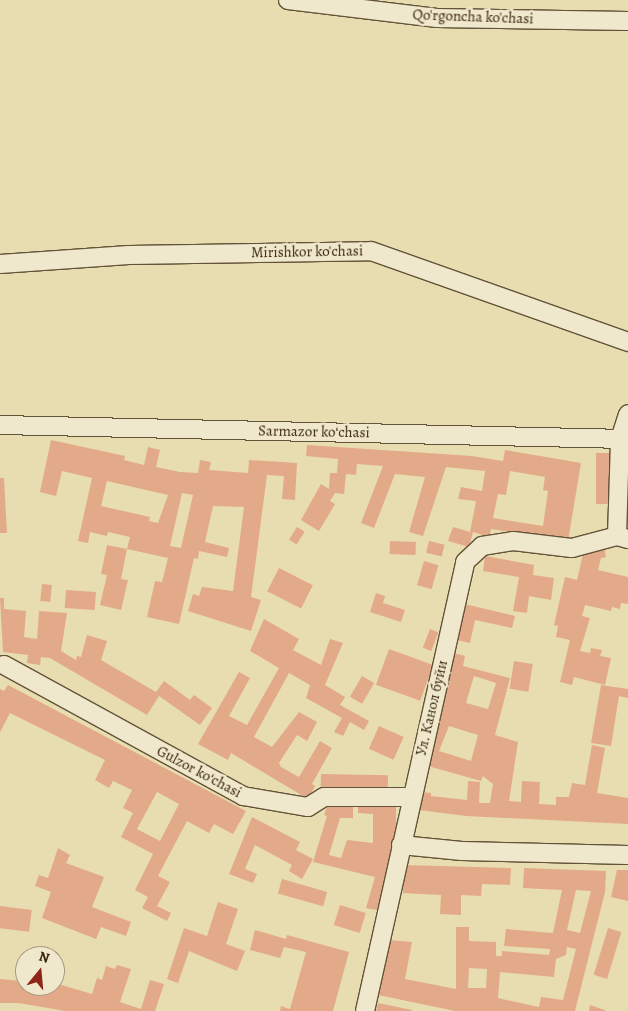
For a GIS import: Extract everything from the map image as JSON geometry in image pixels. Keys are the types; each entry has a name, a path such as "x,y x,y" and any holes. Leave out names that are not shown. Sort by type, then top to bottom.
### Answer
{"street":[{"name":"Qo'rgoncha ko'chasi","path":"288,0 437,18 628,21"},
{"name":"Mirishkor ko'chasi","path":"0,264 129,255 371,251 628,342"},
{"path":"622,537 624,439 628,414"},
{"name":"Sarmazor koʻchasi","path":"0,424 624,439"},
{"name":"Ул. Канол буйи","path":"365,1011 411,798 466,562 470,554 482,546 513,541 572,548 622,537"},
{"name":"Gulzor koʻchasi","path":"4,665 243,796 308,807 324,797 411,798"},
{"path":"401,845 462,851 628,855"}],"building":[{"path":"51,440 125,456 124,460 144,465 148,447 160,450 156,467 180,472 198,473 200,460 211,462 209,470 248,473 249,460 297,463 295,500 282,499 284,476 267,475 251,597 261,600 251,631 188,611 193,594 199,596 202,587 233,591 244,507 213,506 205,542 229,548 227,557 199,551 198,559 194,558 179,624 147,617 155,581 162,582 168,558 127,549 130,537 108,532 107,536 90,532 88,543 78,541 92,478 62,471 56,496 40,492","holes":["107,481 168,495 158,523 149,521 150,517 101,506","182,493 193,495 181,548 170,546"]},
{"path":"307,445 472,456 503,461 505,450 581,463 568,541 491,529 489,537 473,532 469,547 448,541 453,527 470,532 476,501 458,499 461,487 482,491 485,471 446,467 423,536 409,532 425,477 395,474 374,528 361,523 383,466 357,464 356,475 346,474 344,494 335,493 330,501 335,504 319,531 301,520 321,484 329,489 330,473 337,473 338,459 306,456","holes":["510,471 545,477 543,490 548,491 543,526 493,518 498,494 506,495"]},
{"path":"596,453 611,453 611,504 596,504"},
{"path":"628,461 628,519 622,519"},
{"path":"0,478 4,478 7,533 0,533"},
{"path":"297,527 305,532 297,544 289,540"},
{"path":"390,541 416,542 416,555 390,554"},
{"path":"429,541 445,545 442,557 426,553"},
{"path":"107,545 127,549 121,579 128,580 121,610 100,605 107,575 101,574"},
{"path":"604,546 606,557 601,558 598,570 628,577 628,604 621,603 620,609 612,607 611,611 585,605 582,616 590,618 580,651 590,653 591,648 602,650 600,656 611,658 605,685 574,677 572,685 560,682 570,640 556,637 558,626 554,625 565,577 577,580 584,550"},
{"path":"485,556 534,565 533,575 554,578 551,600 529,596 527,613 513,611 519,577 483,571"},
{"path":"424,561 438,565 432,589 417,585"},
{"path":"279,568 313,585 301,608 267,591"},
{"path":"42,584 52,585 50,602 40,601"},
{"path":"66,590 96,592 95,610 65,608"},
{"path":"376,593 385,596 383,603 405,610 401,622 370,612"},
{"path":"0,598 4,598 4,609 26,611 24,637 37,639 39,611 67,613 61,651 76,660 77,656 81,657 87,635 107,641 101,660 156,692 164,681 190,700 194,695 212,708 200,725 159,696 147,715 50,658 41,657 40,665 27,663 28,655 3,652"},
{"path":"460,603 515,616 512,628 475,620 470,643 452,639"},
{"path":"264,619 299,639 293,650 321,665 330,639 343,643 325,685 345,697 340,705 369,721 364,730 350,722 343,736 334,732 342,718 306,698 310,685 289,673 254,737 272,747 299,712 317,722 307,741 297,735 279,763 281,767 299,777 320,741 332,748 312,784 315,786 308,799 231,753 228,760 198,744 239,672 250,678 229,716 247,725 279,668 250,651"},
{"path":"430,629 438,632 431,651 423,648"},
{"path":"389,649 433,665 420,701 376,685"},
{"path":"453,653 465,656 463,666 510,678 495,735 518,742 509,801 521,802 522,781 540,782 539,804 556,805 556,797 569,797 572,783 585,785 592,745 605,748 597,793 628,798 628,824 466,816 419,810 420,792 431,793 431,796 467,800 468,781 480,782 479,803 490,803 493,784 483,776 481,781 428,766","holes":["474,676 496,683 488,709 466,703","449,726 478,735 471,761 439,751"]},
{"path":"514,661 533,664 528,692 510,689"},
{"path":"362,676 374,683 362,704 350,697"},
{"path":"8,685 246,811 233,834 214,824 209,833 187,821 158,876 170,882 157,906 171,913 167,921 142,908 148,897 135,890 153,854 121,837 133,813 123,808 132,790 113,781 109,788 95,780 105,760 10,713 0,732 0,689 4,691","holes":["157,792 179,804 160,841 137,829"]},
{"path":"601,685 628,689 628,698 619,696 611,746 591,743"},
{"path":"379,726 404,737 393,760 369,749"},
{"path":"321,774 388,775 388,789 321,788"},
{"path":"329,801 353,801 353,818 340,818 329,855 341,858 347,840 373,843 373,814 358,813 358,801 396,801 396,840 377,910 366,908 375,877 313,862 327,816 324,815"},
{"path":"252,817 300,842 296,850 313,859 302,879 289,871 292,865 255,845 245,869 257,874 253,883 229,874"},
{"path":"58,848 70,855 66,863 104,877 92,907 131,922 126,936 101,927 96,939 42,918 51,892 35,886 39,875 48,878"},
{"path":"404,865 511,868 510,885 482,884 481,896 461,895 461,915 440,914 441,895 403,893"},
{"path":"524,868 606,871 605,892 575,1011 455,1011 378,995 389,940 412,942 405,979 456,989 456,927 469,927 469,941 496,942 496,956 502,956 502,951 549,955 550,949 504,946 506,929 553,933 562,890 523,888","holes":["576,890 591,891 580,933 567,930","567,947 576,949 563,1000 541,997 539,1007 498,998 500,972 554,977 556,959 566,955","469,968 487,969 486,988 468,988"]},
{"path":"617,870 628,870 628,901 611,897"},
{"path":"282,879 327,892 323,906 278,893"},
{"path":"218,902 238,909 226,944 245,951 237,971 189,951 178,983 167,979 184,928 207,936"},
{"path":"340,905 366,913 360,933 334,925"},
{"path":"0,906 32,910 29,932 0,928"},
{"path":"608,928 621,932 607,979 594,975"},
{"path":"255,930 286,939 287,935 349,952 333,1011 280,1011 281,1006 290,1009 306,952 284,947 280,958 250,950"},
{"path":"117,965 131,969 120,1002 141,1009 150,980 164,984 155,1011 65,1011 19,1003 0,1003 0,979 15,980 15,996 65,996 65,986 92,994 97,978 102,980 106,966 115,969"},
{"path":"378,1003 412,1010 412,1011 376,1011"},
{"path":"590,1005 607,1011 589,1011"}]}
